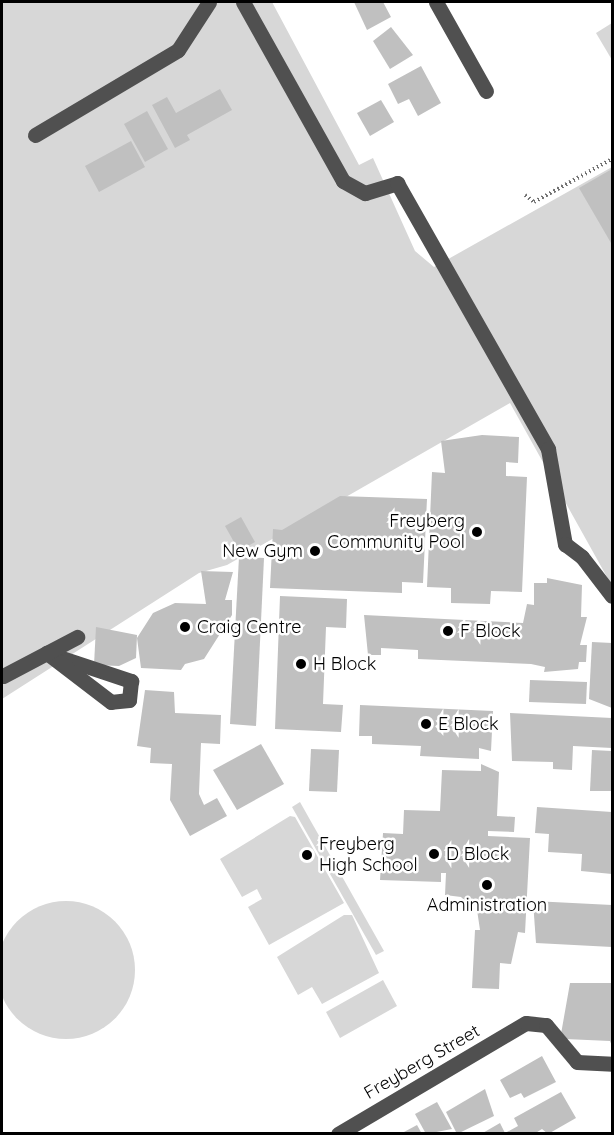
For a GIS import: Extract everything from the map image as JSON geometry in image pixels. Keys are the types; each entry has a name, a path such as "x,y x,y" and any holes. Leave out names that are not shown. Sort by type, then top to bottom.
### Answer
{"street":[{"path":"35,135 178,50 209,2"},
{"path":"243,2 343,181 365,193 398,183 548,449 565,544 582,557 612,596"},
{"path":"436,2 486,91"},
{"path":"3,676 76,637"},
{"path":"46,653 131,681 129,700 111,702 46,653"},
{"name":"Freyberg Street","path":"338,1134 526,1023 546,1024 577,1062 612,1064"}],"path":[{"path":"525,195 534,202 612,159"}],"shaded area":[{"path":"2,2 272,2 359,165 373,158 415,251 434,267 612,167 612,586 510,403 227,565 199,573 2,699"},
{"path":"612,23 612,60 596,33"},
{"path":"300,802 384,951 376,955 292,807"},
{"path":"290,816 295,817 344,903 269,945 248,907 262,899 257,889 242,897 220,859"},
{"path":"66,901 92,907 104,913 114,922 123,932 129,944 135,970 129,996 123,1008 114,1018 104,1027 92,1033 66,1039 40,1033 28,1027 18,1018 9,1008 3,996 -3,970 3,944 9,932 18,922 28,913 40,907"},
{"path":"344,915 352,915 379,973 322,1004 312,987 298,995 277,957"},
{"path":"383,980 397,1006 340,1038 326,1012"}],"building":[{"path":"354,2 383,2 391,17 367,30"},
{"path":"391,27 413,55 390,69 373,41"},
{"path":"421,66 441,103 418,116 409,99 398,104 388,84"},
{"path":"220,89 232,110 187,135 190,140 175,148 152,105 167,97 176,113"},
{"path":"381,100 394,122 370,136 357,113"},
{"path":"147,111 168,149 145,162 124,124"},
{"path":"131,141 145,167 99,192 85,166"},
{"path":"612,169 612,242 611,243 579,188"},
{"name":"Freyberg Community Pool","path":"482,435 519,437 518,463 506,462 506,476 527,477 522,592 491,591 490,604 451,603 451,588 427,587 432,472 445,473 441,441"},
{"path":"340,496 427,499 423,583 402,582 402,593 270,588 273,529 282,530"},
{"path":"241,517 255,542 239,551 225,526"},
{"path":"239,557 264,558 256,726 230,724"},
{"name":"Craig Centre","path":"201,571 233,572 225,600 232,600 232,615 204,659 185,664 181,670 141,668 137,638 153,613 175,603 206,604"},
{"name":"F Block","path":"547,578 582,585 581,617 587,617 580,645 587,645 586,662 579,662 578,669 544,672 545,667 531,664 418,659 418,650 381,648 381,655 368,655 364,615 523,623 527,604 534,605 534,583 547,583"},
{"name":"H Block","path":"280,596 347,599 346,628 326,627 323,704 343,705 341,732 275,729"},
{"path":"96,627 137,635 136,658 119,666 94,665"},
{"path":"592,642 612,643 612,708 589,699"},
{"path":"530,680 587,682 586,704 529,702"},
{"path":"145,690 174,692 175,713 221,715 220,744 201,743 199,794 204,805 217,798 227,816 190,836 170,800 172,764 150,763 151,748 137,746"},
{"name":"E Block","path":"360,705 493,711 491,751 479,748 479,759 420,756 421,746 372,744 372,736 359,736"},
{"name":"E Block","path":"510,713 612,718 612,748 573,746 572,770 553,769 553,762 512,761"},
{"path":"261,744 284,784 237,810 213,770"},
{"path":"311,749 339,750 337,792 309,791"},
{"path":"592,750 612,751 612,791 590,791"},
{"path":"481,764 499,772 497,816 515,817 514,832 488,831 488,836 530,838 525,933 518,932 511,964 500,963 499,989 472,988 475,930 480,930 476,903 472,908 461,897 445,895 446,873 441,873 441,882 380,880 383,833 403,834 404,810 440,811 442,770 481,771"},
{"path":"537,807 612,812 612,874 581,871 582,854 548,852 549,834 535,833"},
{"path":"533,901 612,905 612,947 536,943"},
{"path":"570,983 612,983 612,1046 610,1041 565,1039 561,1034"},
{"path":"542,1056 556,1082 524,1098 521,1093 510,1098 500,1080"},
{"path":"485,1089 494,1116 457,1134 446,1112"},
{"path":"561,1092 576,1118 548,1134 542,1129 534,1134 481,1134 500,1123 505,1133 518,1126 514,1118"},
{"path":"437,1102 452,1129 426,1134 415,1114"},
{"path":"417,1125 422,1134 405,1134 404,1132"}],"place":[{"name":"Freyberg Community Pool","path":"477,532"},
{"name":"New Gym","path":"315,551"},
{"name":"Craig Centre","path":"185,627"},
{"name":"F Block","path":"448,631"},
{"name":"H Block","path":"301,664"},
{"name":"E Block","path":"426,724"},
{"name":"D Block","path":"434,854"},
{"name":"Freyberg High School","path":"307,855"},
{"name":"Administration","path":"487,885"}]}
